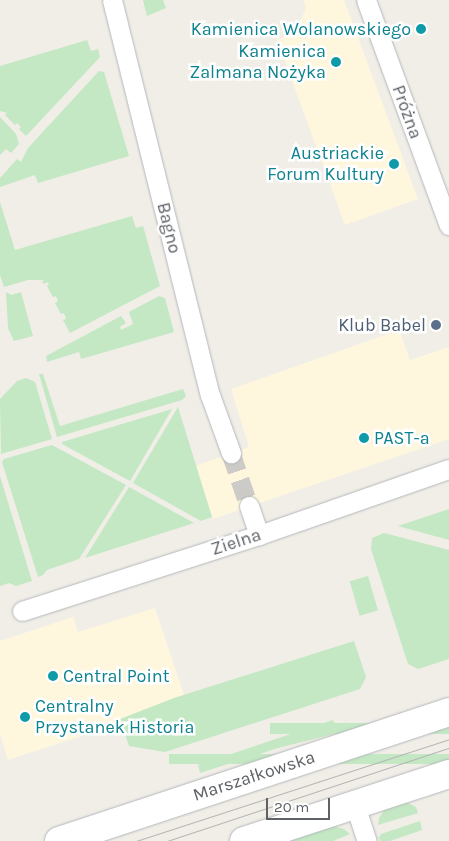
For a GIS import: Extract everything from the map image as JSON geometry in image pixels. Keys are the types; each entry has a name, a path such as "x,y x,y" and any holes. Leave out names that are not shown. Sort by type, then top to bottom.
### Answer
{"main road":[{"name":"Marszałkowska","path":"58,841 449,712"},
{"path":"244,841 449,774"}],"street":[{"name":"Bagno","path":"112,0 210,395 231,453"},
{"name":"Próżna","path":"366,0 449,225"},
{"name":"Zielna","path":"22,611 259,535 449,470"},
{"path":"249,506 259,535"},
{"path":"355,805 367,841"}],"shaded area":[{"path":"303,0 344,0 418,199 345,225 277,40 296,32 306,8"},
{"path":"399,330 410,360 449,347 449,439 213,519 195,466 249,447 231,389"},
{"name":"Central Point","path":"155,608 184,695 121,723 8,760 0,734 0,641 73,617 78,632"}],"green space":[{"path":"143,0 163,0 166,8 147,16"},
{"path":"87,40 91,51 98,49 100,57 26,136 19,129 21,127 17,123 15,125 5,115 7,113 0,111 0,66"},
{"path":"99,71 104,72 129,156 38,183 35,175 0,187 0,178 17,159 21,162 28,148"},
{"path":"0,117 16,134 19,144 11,153 6,149 0,155"},
{"path":"0,202 15,250 132,216 136,228 143,226 160,286 70,333 63,320 66,319 64,313 61,314 55,303 58,301 56,296 53,297 47,282 44,284 42,282 44,280 28,280 4,287 0,275"},
{"path":"6,292 11,295 21,292 33,336 14,341 8,328"},
{"path":"159,296 165,298 174,332 81,359 79,352 47,362 46,356 121,316 126,323 120,327 121,330 133,324 129,312"},
{"path":"39,374 43,374 60,426 183,389 186,396 182,400 57,437"},
{"path":"26,378 35,382 52,439 1,454 0,399 17,381"},
{"path":"178,407 212,517 201,521 133,483"},
{"path":"172,409 130,481 62,444 62,442"},
{"path":"52,445 126,485 79,559 47,570 38,577 2,462 4,459"},
{"path":"0,476 32,581 16,586 9,583 0,586"},
{"path":"129,487 194,523 85,558"},
{"path":"449,509 449,540 398,526"},
{"path":"384,533 449,550 449,659 418,669 408,664 371,549 372,538"},
{"path":"368,576 378,611 360,616 350,581"},
{"path":"354,641 366,677 360,689 165,752 129,746 120,719 174,698"},
{"path":"333,720 338,733 278,748 200,773 198,765"},
{"path":"270,723 449,723 449,734 270,734"},
{"path":"169,754 449,754 449,764 169,764"},
{"path":"406,802 416,807 418,813 378,825 379,818 385,809"},
{"path":"420,821 422,830 390,841 380,841 379,837 381,834"},
{"path":"333,826 344,829 350,834 333,841 292,841 294,838"}],"tunnel":[{"path":"231,453 249,506"}],"tram line":[{"path":"136,841 449,739"},
{"path":"167,841 449,748"}],"place":[{"name":"Kamienica Wolanowskiego","path":"421,29"},
{"name":"Kamienica Zalmana Nożyka","path":"336,62"},
{"name":"Austriackie Forum Kultury","path":"394,164"},
{"name":"Klub Babel","path":"436,325"},
{"name":"PAST-a","path":"364,438"},
{"name":"Central Point","path":"53,676"},
{"name":"Centralny Przystanek Historia","path":"25,717"}]}
